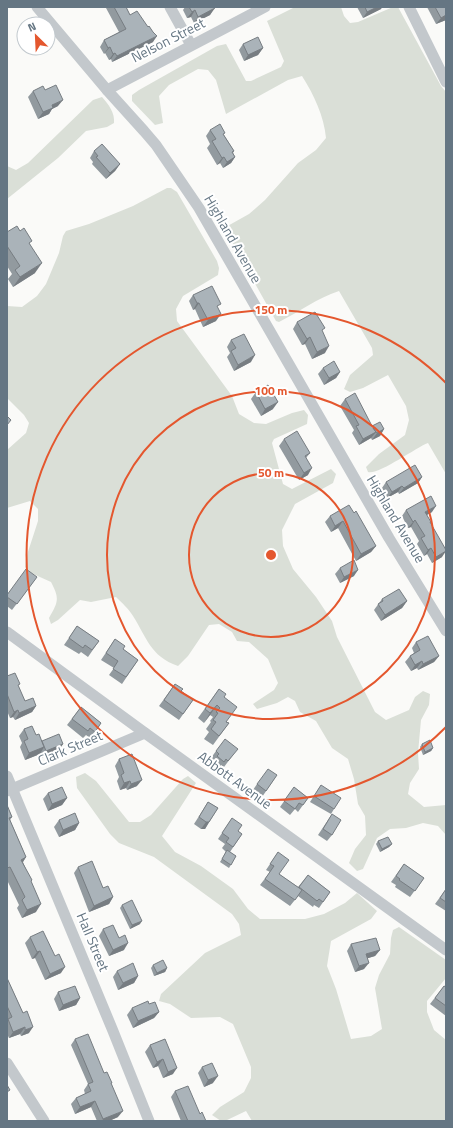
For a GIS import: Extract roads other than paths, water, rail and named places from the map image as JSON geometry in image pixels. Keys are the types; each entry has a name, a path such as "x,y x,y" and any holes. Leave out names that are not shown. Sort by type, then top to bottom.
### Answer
{"street":[{"name":"Highland Avenue","path":"37,7 107,90 144,130 199,208 389,538 446,631"},
{"path":"170,7 191,45"},
{"name":"Nelson Street","path":"107,90 265,7"},
{"path":"409,7 446,82"},
{"name":"Abbott Avenue","path":"7,632 446,950"},
{"name":"Clark Street","path":"10,790 145,733"},
{"name":"Hall Street","path":"7,776 10,790 114,1031 148,1121"},
{"path":"7,1063 44,1121"}]}
